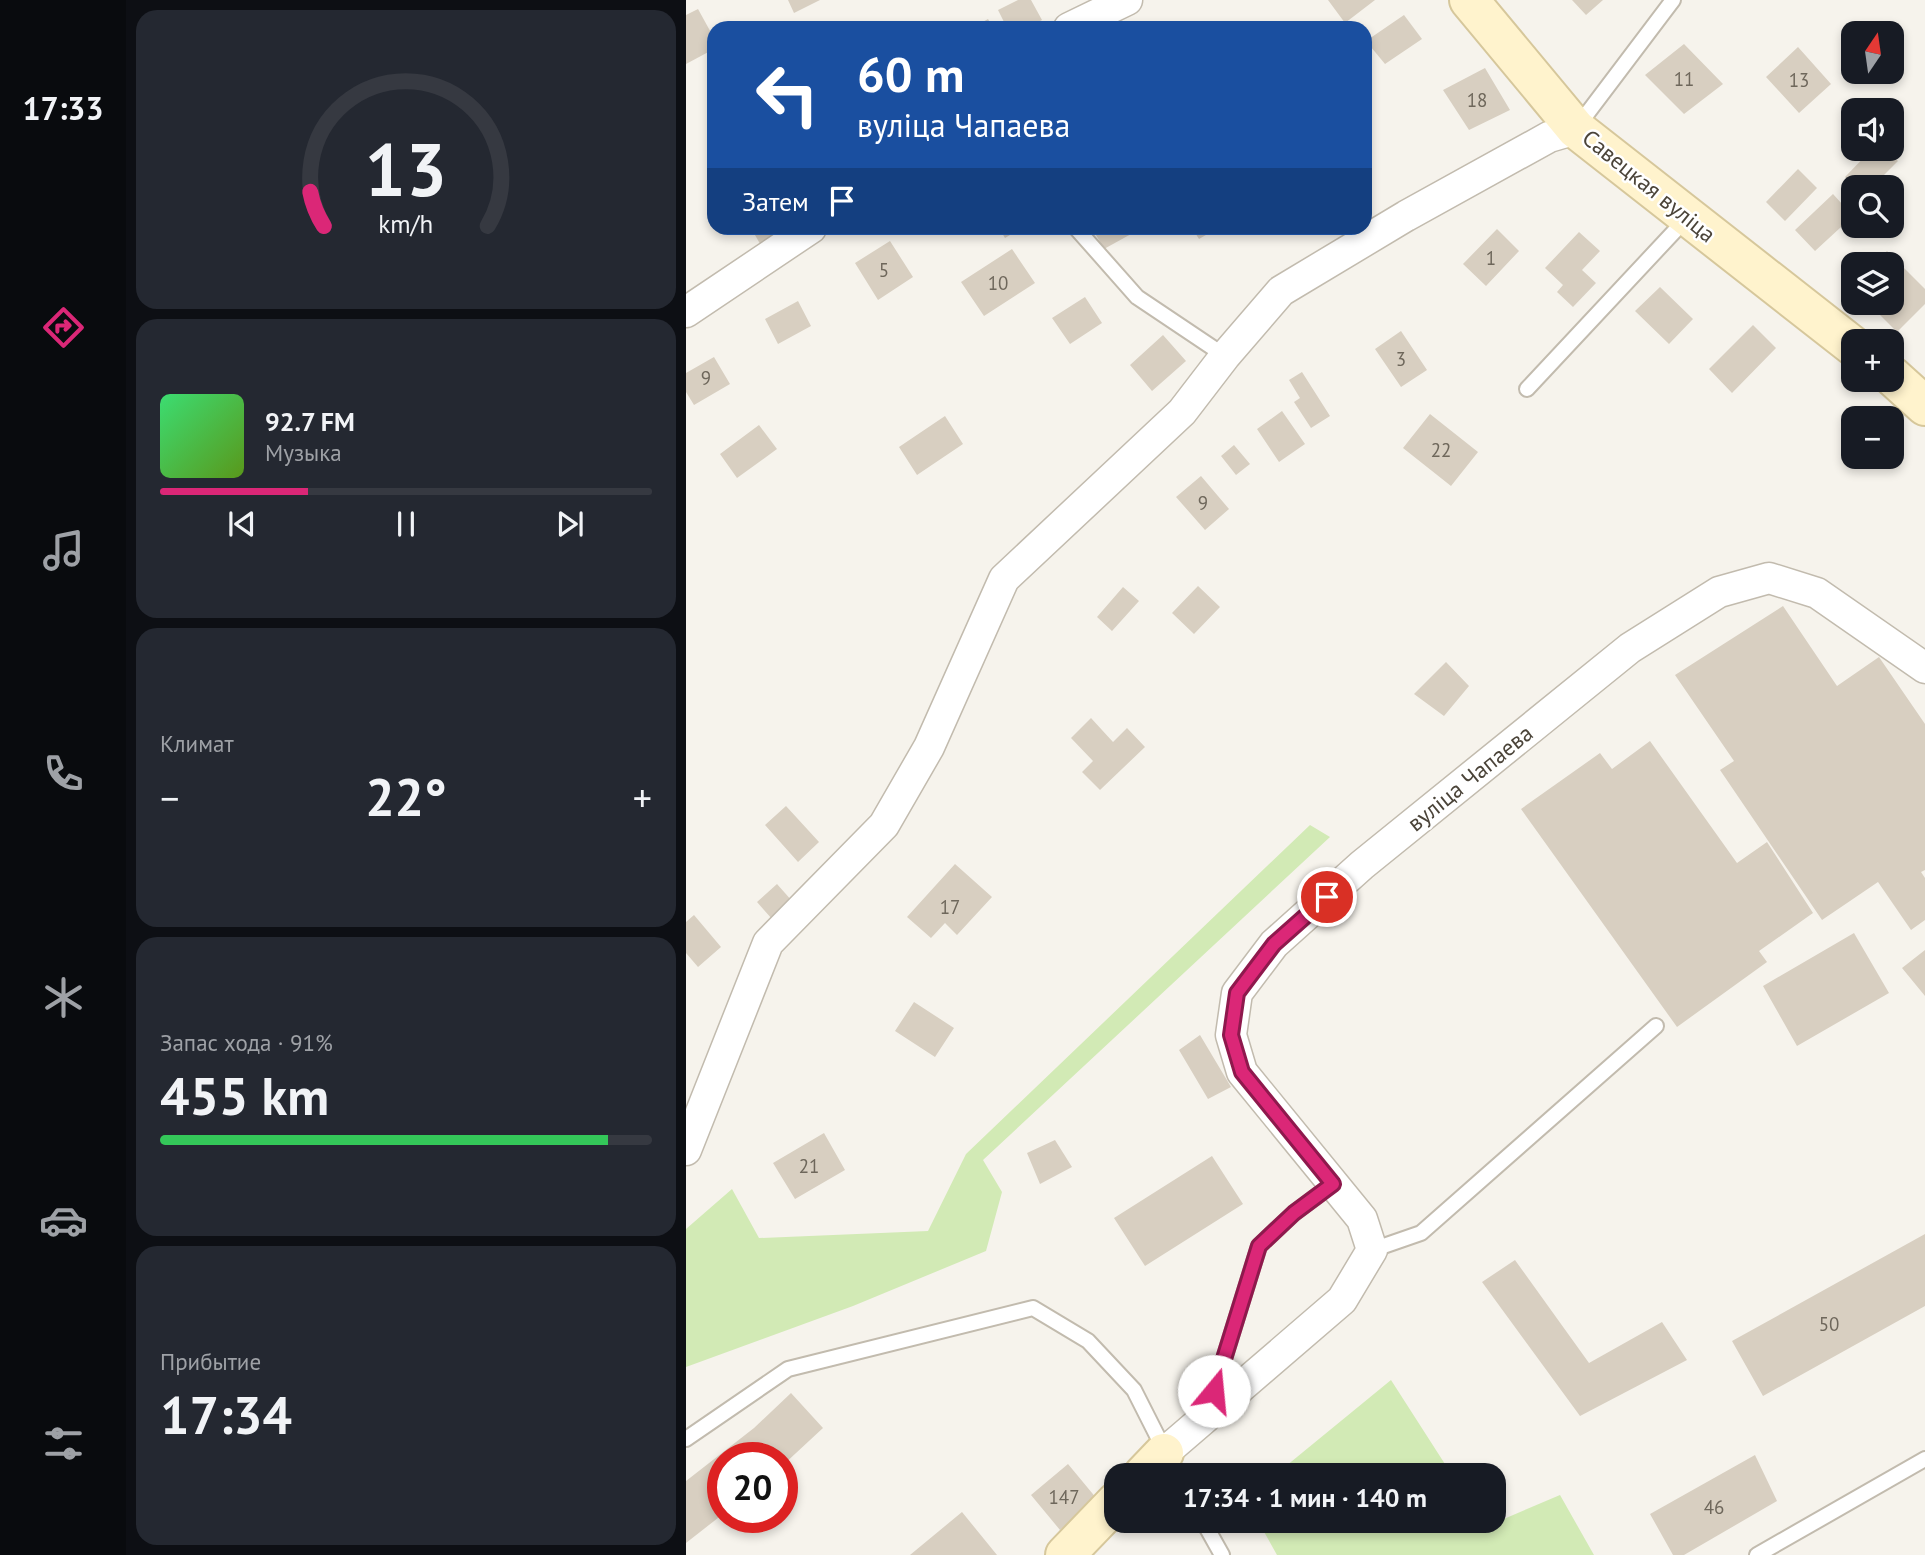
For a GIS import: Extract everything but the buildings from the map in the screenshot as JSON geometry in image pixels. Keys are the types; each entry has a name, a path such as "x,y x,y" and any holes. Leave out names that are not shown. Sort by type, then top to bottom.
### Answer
{"street":[{"path":"1084,21 1127,0"},
{"name":"Савецкая вуліца","path":"1469,0 1576,129 1841,337"},
{"path":"686,1150 768,943 884,825 929,747 1004,579 1182,412 1281,290 1549,136 1576,129"},
{"path":"686,312 801,235"},
{"path":"1904,386 1923,401"},
{"name":"вуліца Чапаева","path":"1371,1250 1362,1219 1242,1072 1231,1035 1237,993 1274,944 1362,865 1630,648 1719,592 1769,578 1817,593 1925,668"},
{"path":"1165,1463 1206,1416 1342,1300 1371,1250"},
{"path":"1065,1555 1104,1514"}],"lane":[{"path":"1576,129 1673,0"},
{"path":"1527,389 1687,218"},
{"path":"1082,235 1137,297 1225,356"},
{"path":"1371,1250 1421,1233 1656,1026"},
{"path":"1206,1416 1259,1246 1294,1213 1333,1184"},
{"path":"686,1439 788,1369 1033,1308 1088,1341 1134,1390 1159,1463"},
{"path":"1757,1555 1925,1459"},
{"path":"1210,1533 1222,1555"}],"green space":[{"path":"1310,825 1330,837 983,1160 1002,1192 986,1251 853,1306 686,1367 686,1229 732,1189 759,1238 928,1231 966,1154"},
{"path":"1391,1380 1444,1463 1290,1463"},
{"path":"1560,1495 1594,1555 1277,1555 1265,1533 1506,1533 1506,1518"}],"route":[{"path":"1214,1391 1259,1246 1294,1213 1333,1184 1242,1072 1231,1035 1237,993 1274,944 1327,897"}]}
